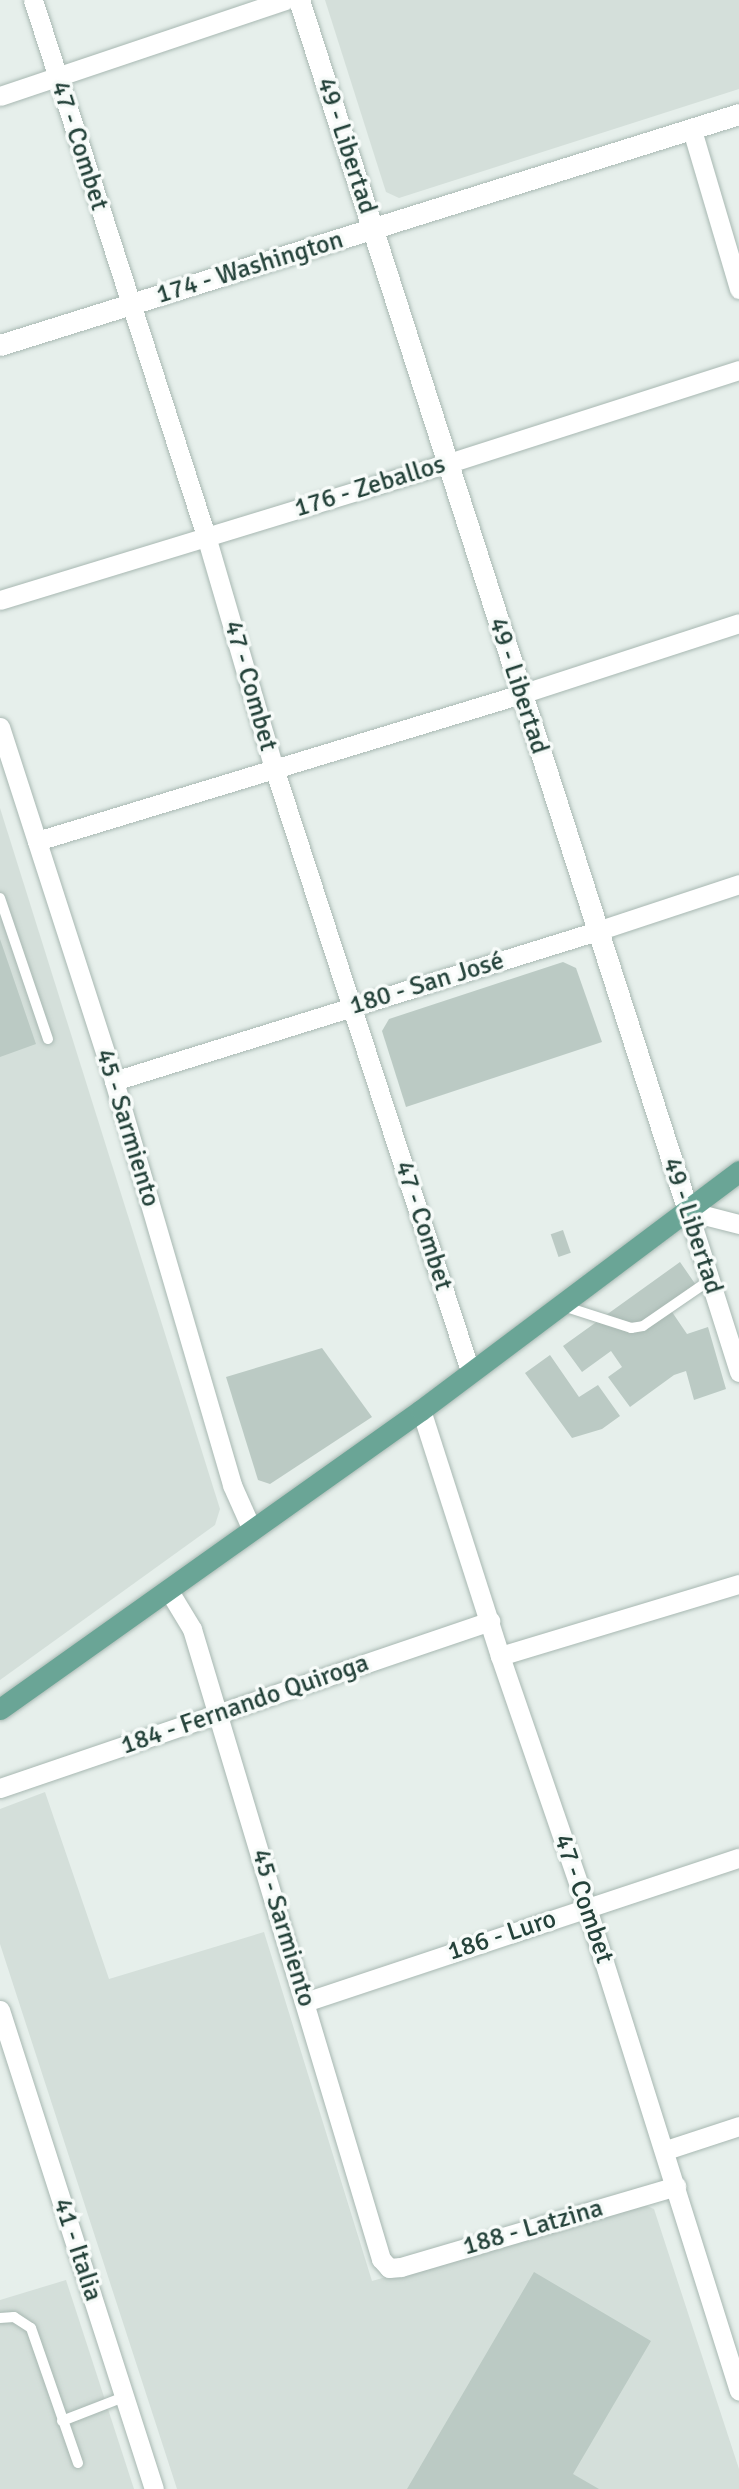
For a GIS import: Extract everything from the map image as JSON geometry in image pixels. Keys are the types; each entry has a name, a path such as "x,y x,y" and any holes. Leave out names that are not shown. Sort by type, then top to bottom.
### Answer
{"main road":[{"path":"0,1709 421,1410 739,1171"}],"street":[{"name":"47 - Combet","path":"33,0 206,536 274,768 470,1371"},
{"path":"0,96 285,0"},
{"name":"49 - Libertad","path":"299,0 739,1372"},
{"name":"174 - Washington","path":"0,345 739,114"},
{"path":"692,130 739,289"},
{"name":"176 - Zeballos","path":"0,600 446,464 739,370"},
{"path":"37,841 521,694 739,623"},
{"name":"45 - Sarmiento","path":"0,727 114,1081 232,1485 252,1530"},
{"name":"180 - San José","path":"114,1081 597,931 739,884"},
{"path":"688,1211 739,1224"},
{"name":"47 - Combet","path":"421,1410 500,1656 587,1908 666,2150 739,2391"},
{"path":"500,1656 739,1584"},
{"name":"45 - Sarmiento","path":"169,1591 192,1629 306,2001 381,2259 389,2268"},
{"name":"184 - Fernando Quiroga","path":"0,1788 490,1621"},
{"name":"186 - Luro","path":"306,2001 739,1858"},
{"name":"41 - Italia","path":"0,2010 154,2489"},
{"path":"666,2150 739,2126"},
{"name":"188 - Latzina","path":"389,2268 676,2186"}],"lane":[{"path":"0,898 48,1039"},
{"path":"560,1305 631,1328 643,1326 710,1280"},
{"path":"0,2318 15,2317 31,2328 78,2463"},
{"path":"62,2421 124,2397"}],"shaded area":[{"path":"325,0 739,0 739,89 399,198 386,192"},
{"path":"0,808 220,1509 215,1525 0,1680"},
{"path":"45,1792 109,1979 264,1932 372,2281 642,2204 654,2209 739,2469 739,2489 177,2489 0,1944 0,1809"},
{"path":"66,2280 134,2489 0,2489 0,2300"}],"building":[{"path":"0,939 36,1044 0,1057"},
{"path":"563,962 576,968 602,1042 406,1107 382,1031 389,1019"},
{"path":"563,1230 571,1253 559,1257 551,1234"},
{"path":"680,1262 698,1288 670,1309 687,1334 708,1327 726,1389 694,1400 686,1371 674,1375 630,1407 608,1377 622,1367 611,1351 582,1372 563,1346"},
{"path":"322,1348 372,1417 270,1484 258,1480 226,1377"},
{"path":"550,1355 579,1397 598,1385 620,1416 602,1429 572,1438 525,1373"},
{"path":"534,2272 651,2341 573,2474 599,2489 407,2489"}]}
